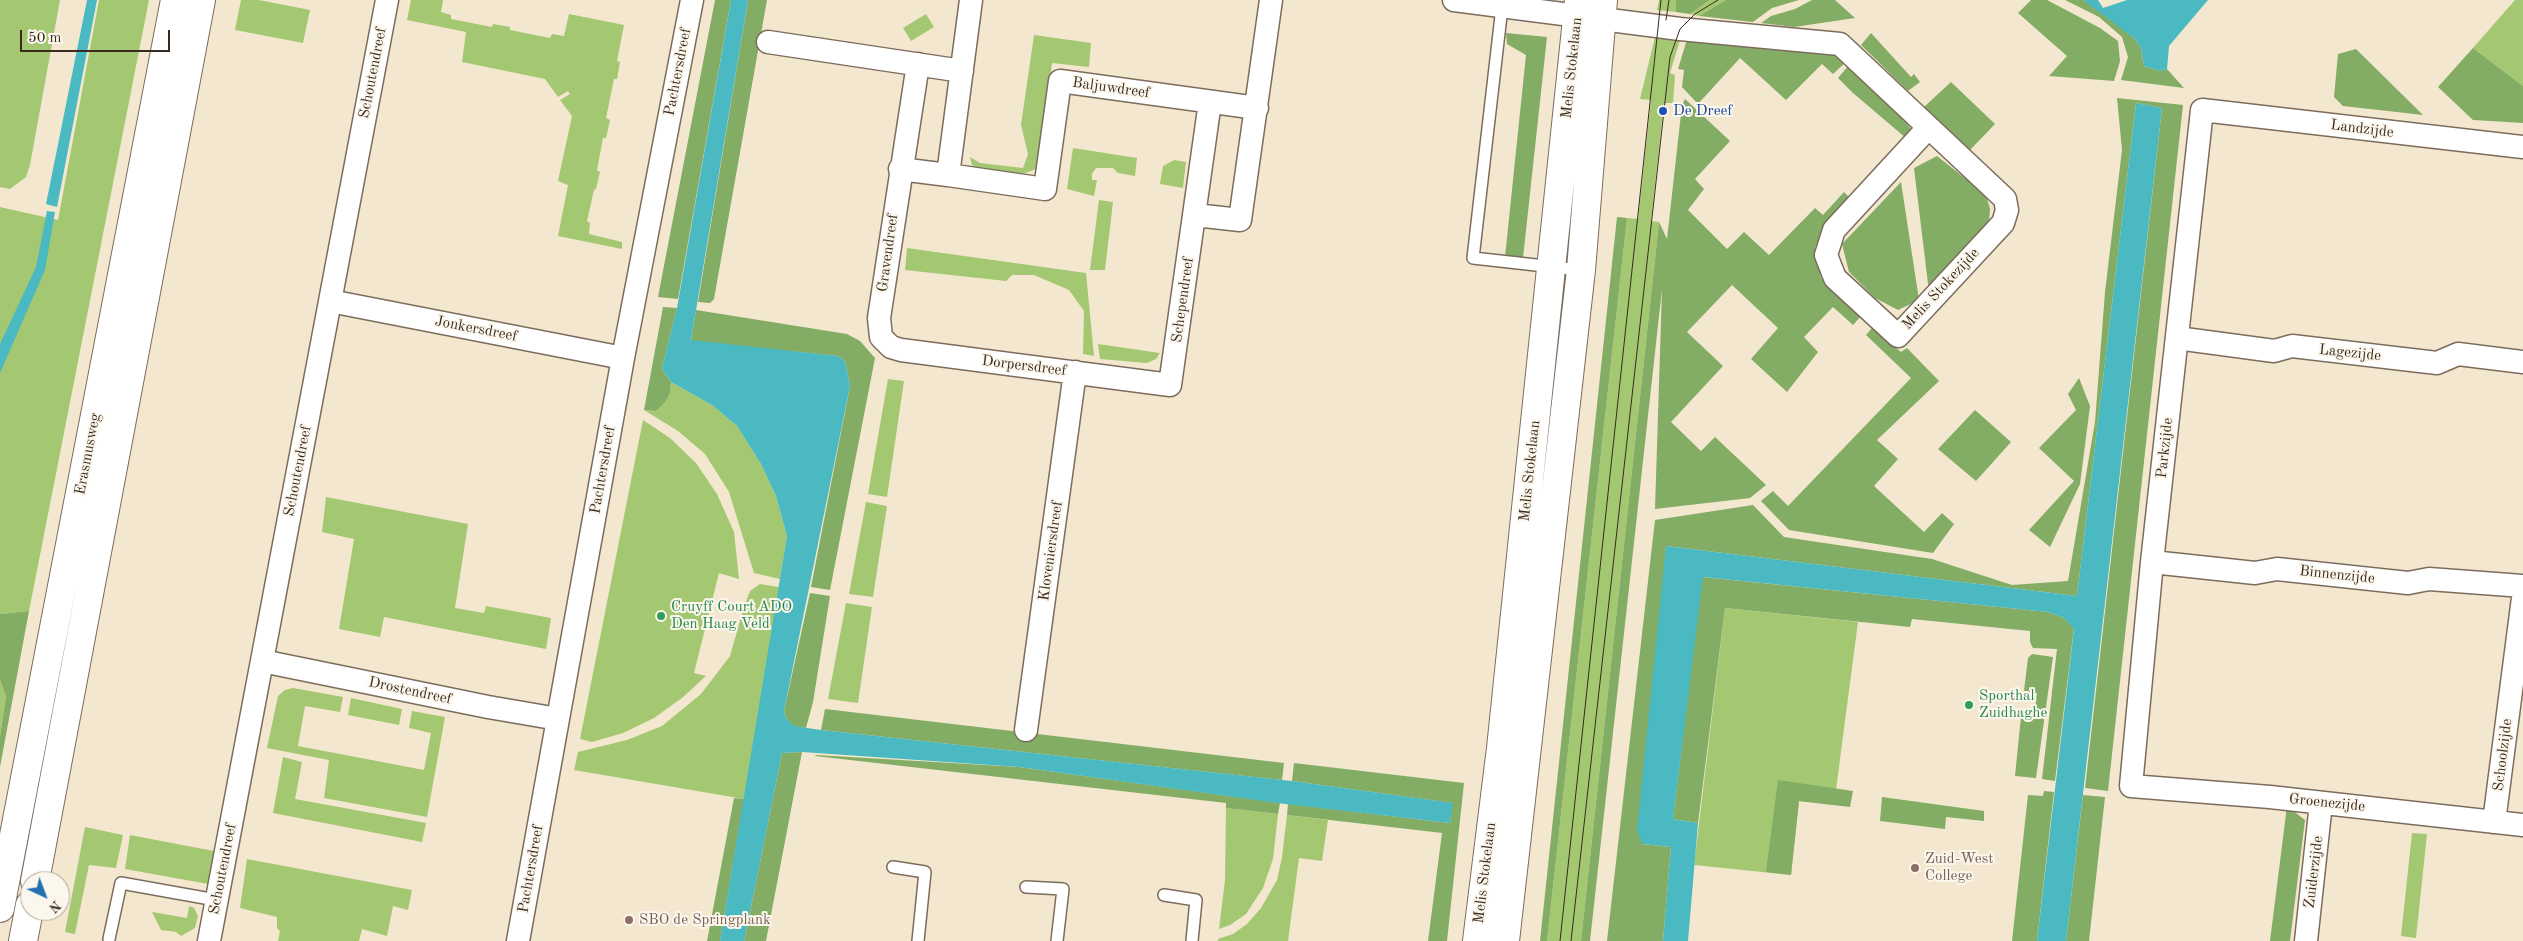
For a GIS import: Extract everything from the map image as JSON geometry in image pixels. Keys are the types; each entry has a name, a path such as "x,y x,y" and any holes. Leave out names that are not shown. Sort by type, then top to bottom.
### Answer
{"main road":[{"name":"Erasmusweg","path":"0,908 175,0"},
{"name":"Erasmusweg","path":"37,871 201,0"},
{"name":"Melis Stokelaan","path":"1477,941 1501,748 1551,267 1590,9"},
{"name":"Melis Stokelaan","path":"1505,941 1581,270 1590,9"},
{"path":"23,941 27,921"}],"street":[{"name":"Schoutendreef","path":"209,941 387,0"},
{"name":"Pachtersdreef","path":"518,941 623,358 692,0"},
{"path":"900,170 948,175 971,0"},
{"path":"1195,215 1240,220 1271,0"},
{"path":"1454,0 1502,7 1590,9"},
{"name":"Melis Stokezijde","path":"1590,9 1680,29 1840,44 2005,199 2007,210 2002,223 1898,336 1835,278 1826,255 1834,230 1928,128"},
{"path":"768,42 962,71"},
{"name":"Gravendreef","path":"882,337 879,318 900,170 918,64"},
{"name":"Baljuwdreef","path":"948,175 1045,190 1060,81 1210,102"},
{"path":"1210,102 1257,108"},
{"name":"Schependreef","path":"1170,385 1210,102"},
{"name":"Landzijde","path":"2202,110 2523,147"},
{"name":"Parkzijde","path":"2131,786 2152,562 2202,110"},
{"name":"Jonkersdreef","path":"330,301 623,358"},
{"name":"Dorpersdreef","path":"882,337 891,347 901,350 1170,385"},
{"name":"Lagezijde","path":"2177,338 2274,351 2292,346 2437,362 2458,354 2523,362"},
{"name":"Kloveniersdreef","path":"1026,730 1075,372"},
{"name":"Binnenzijde","path":"2152,562 2255,573 2277,568 2408,583 2429,578 2523,586"},
{"name":"Schoolzijde","path":"2494,822 2523,598"},
{"name":"Drostendreef","path":"262,661 488,707 558,719"},
{"name":"Groenezijde","path":"2131,786 2523,824"},
{"name":"Zuiderzijde","path":"2306,941 2321,803"}],"lane":[{"path":"1502,7 1473,258 1581,270"},
{"path":"893,867 925,872 918,941"},
{"path":"109,939 121,883 216,900"},
{"path":"1026,886 1063,889 1057,941"},
{"path":"1164,895 1196,900 1192,941"}],"green space":[{"path":"0,0 60,0 30,165 26,177 10,189 0,187"},
{"path":"99,0 149,0 29,611 0,614 0,207 58,220"},
{"path":"241,0 259,0 310,10 303,43 235,30"},
{"path":"411,0 443,0 441,12 451,15 451,19 492,27 493,24 510,27 510,30 550,38 552,34 564,36 569,14 624,25 617,61 620,62 617,79 614,79 606,118 610,120 606,138 603,138 597,170 600,172 587,221 590,223 589,234 622,242 622,249 558,236 568,185 558,181 572,116 560,100 570,94 568,91 558,97 545,79 462,62 466,32 407,20"},
{"path":"715,0 731,0 678,299 658,297"},
{"path":"748,0 767,0 714,299 710,303 698,302"},
{"path":"1659,0 1676,0 1676,12 1657,10"},
{"path":"1676,0 1710,0 1690,14 1676,12"},
{"path":"1710,0 1726,0 1699,16 1690,14"},
{"path":"1726,0 1799,0 1772,8 1753,22 1699,16"},
{"path":"1812,0 1835,0 1855,18 1794,27 1761,23 1771,16 1795,9"},
{"path":"2031,0 2047,0 2100,28 2118,41 2120,61 2114,81 2049,76 2067,56 2018,13"},
{"path":"2065,0 2083,0 2099,10 2135,39 2141,48 2144,66 2160,71 2167,69 2184,88 2121,80 2128,57 2122,37 2099,17"},
{"path":"2515,0 2523,0 2523,86 2473,48"},
{"path":"926,14 934,27 911,41 903,28"},
{"path":"1506,33 1547,37 1523,258 1505,257 1526,55 1507,44"},
{"path":"1871,33 1911,77 1914,74 1920,82 1908,91 1861,45"},
{"path":"1034,35 1091,43 1089,67 1052,63 1040,163 1036,169 1020,175 979,169 972,165 970,157 980,163 1023,168 1028,154 1021,125"},
{"path":"1688,36 1828,52 1846,62 1833,74 1822,64 1786,100 1740,58 1698,104 1682,87 1684,70 1678,69"},
{"path":"1655,37 1681,37 1670,73 1675,75 1673,103 1664,103 1651,221 1659,222 1581,941 1547,941 1627,218 1638,219 1651,100 1640,99"},
{"path":"2473,48 2523,86 2523,123 2473,120 2438,87"},
{"path":"2356,49 2423,115 2343,106 2334,97 2338,54"},
{"path":"1849,65 1899,113 1914,133 1906,138 1838,78"},
{"path":"1951,82 1995,124 1970,150 1924,107"},
{"path":"2117,98 2183,105 2108,791 2085,788 2162,108 2136,103 2077,596 1666,546 1642,844 1671,847 1663,941 1607,941 1655,520 1753,505 1784,537 1932,559 2012,585 2068,581 2095,422 2105,292 2122,150"},
{"path":"1685,99 1730,141 1695,179 1704,189 1688,210 1727,249 1744,232 1769,255 1815,208 1823,215 1844,192 1852,200 1824,228 1815,248 1821,278 1861,316 1853,325 1833,307 1804,337 1818,352 1787,392 1751,359 1778,328 1732,285 1687,332 1723,366 1671,422 1701,451 1715,437 1766,485 1750,498 1655,509 1662,289 1590,941 1581,941 1659,222 1667,239 1682,105"},
{"path":"1073,148 1137,158 1135,176 1118,173 1113,168 1096,168 1092,174 1092,180 1097,180 1094,196 1067,189"},
{"path":"1937,156 1986,195 1990,209 1989,222 1929,292 1914,168"},
{"path":"1174,160 1186,162 1183,188 1160,184 1163,166"},
{"path":"1901,182 1919,300 1898,310 1875,298 1849,272 1842,244"},
{"path":"1099,200 1113,202 1105,270 1090,270"},
{"path":"1617,217 1627,218 1547,941 1540,941"},
{"path":"907,248 1086,273 1094,356 1083,354 1084,311 1069,290 1034,275 1012,275 1006,281 905,270"},
{"path":"663,307 677,308 662,369 671,382 670,393 665,402 656,411 644,410"},
{"path":"696,310 847,334 860,341 875,358 830,590 811,587 850,386 845,361 838,356 691,341"},
{"path":"1872,328 1901,352 1907,348 1939,381 1877,440 1898,459 1874,486 1924,532 1942,513 1954,524 1933,553 1789,530 1761,501 1773,491 1788,506 1911,378 1866,335"},
{"path":"1098,344 1160,353 1156,359 1147,363 1100,359"},
{"path":"2079,378 2090,406 2080,484 2050,547 2029,530 2074,481 2039,448 2076,410 2068,394"},
{"path":"888,379 904,381 887,497 868,494"},
{"path":"671,382 712,405 737,426 761,464 776,496 787,536 780,579 754,573 729,492 705,454 678,431 644,410 656,411 670,393"},
{"path":"1975,410 2011,442 1976,481 1938,449"},
{"path":"643,420 670,438 696,463 717,494 734,532 739,579 719,573 694,673 706,676 682,698 654,718 623,733 592,742 580,739"},
{"path":"326,497 468,524 455,608 484,613 486,606 551,618 546,649 384,617 380,637 339,629 354,539 322,532"},
{"path":"866,502 887,506 873,597 849,594"},
{"path":"1702,577 2048,612 2064,618 2074,628 2055,781 2042,779 2057,649 2033,648 2030,642 2030,631 1912,619 1910,627 1725,608 1698,823 1673,819"},
{"path":"760,584 779,587 744,799 574,770 578,752 627,740 662,726 701,694 730,656 750,591"},
{"path":"810,593 830,596 813,702 806,728 793,726 786,718 784,711"},
{"path":"846,603 872,607 858,703 828,699"},
{"path":"1725,608 1858,622 1834,805 1799,801 1791,875 1694,865"},
{"path":"29,611 0,767 0,736 6,696 0,680 0,614"},
{"path":"2032,654 2053,657 2036,778 2015,776 2021,717 2034,718 2037,693 2024,691 2028,658"},
{"path":"0,680 6,696 0,736"},
{"path":"293,688 343,697 340,712 305,706 298,746 424,770 431,733 409,728 412,711 445,717 427,817 324,798 329,760 267,748 278,696 285,690"},
{"path":"351,698 402,709 399,725 348,715"},
{"path":"825,709 1284,763 1282,780 821,730"},
{"path":"802,752 766,941 744,941 782,753"},
{"path":"816,755 1019,767 1280,803 1278,814 1226,808 1226,803"},
{"path":"283,757 302,762 295,799 426,823 422,842 273,813"},
{"path":"1294,763 1464,783 1447,941 1428,941 1442,833 1287,815 1288,804 1450,823 1452,803 1292,781"},
{"path":"1778,780 1853,791 1850,807 1799,801 1791,875 1766,872"},
{"path":"2044,791 2054,792 2037,941 2012,941 2028,795 2043,796"},
{"path":"2083,795 2105,797 2089,941 2066,941"},
{"path":"1882,797 1984,811 1984,821 1946,817 1945,829 1880,821"},
{"path":"734,798 744,799 720,941 707,941"},
{"path":"2287,806 2305,820 2290,941 2270,941"},
{"path":"1226,808 1278,814 1273,859 1263,888 1246,914 1230,925 1219,929 1225,880"},
{"path":"1287,815 1328,820 1322,861 1299,858 1288,941 1218,941 1218,939 1233,934 1247,924 1261,908 1277,880"},
{"path":"85,827 123,835 116,868 89,865 75,934 65,932 67,921 70,921 70,906"},
{"path":"2412,833 2427,834 2416,938 2401,936"},
{"path":"130,835 214,851 208,884 125,869"},
{"path":"247,859 412,890 408,910 393,906 387,936 362,929 359,941 278,941 280,931 277,928 277,917 240,908"},
{"path":"189,906 194,908 198,916 195,928 181,936 176,932 161,930 152,912 187,918"}],"water":[{"path":"87,0 97,0 57,207 46,204"},
{"path":"731,0 748,0 691,340 838,356 845,361 850,386 784,711 786,718 794,726 821,730 1292,781 1453,803 1450,823 1285,804 1019,767 802,752 782,753 744,941 720,941 787,536 776,496 761,464 737,426 712,405 671,382 662,369 677,308"},
{"path":"2083,0 2098,0 2103,8 2127,0 2208,0 2169,46 2167,69 2160,71 2144,66 2141,48 2135,39"},
{"path":"2136,103 2162,108 2066,941 2037,941 2074,629 2064,618 2048,612 1703,577 1673,819 1698,823 1688,941 1663,941 1671,847 1642,844 1637,830 1666,546 2077,596"},
{"path":"47,211 55,212 45,270 0,373 0,344 36,267"}],"tram line":[{"path":"1560,941 1661,0"},
{"path":"1666,20 1669,0"},
{"path":"1571,941 1670,57 1680,29 1695,14 1718,0"}],"place":[{"name":"De Dreef","path":"1663,111"},
{"name":"Cruyff Court ADO Den Haag Veld","path":"661,616"},
{"name":"Sporthal Zuidhaghe","path":"1969,705"},
{"name":"Zuid-West College","path":"1915,868"},
{"name":"SBO de Springplank","path":"629,920"}]}
